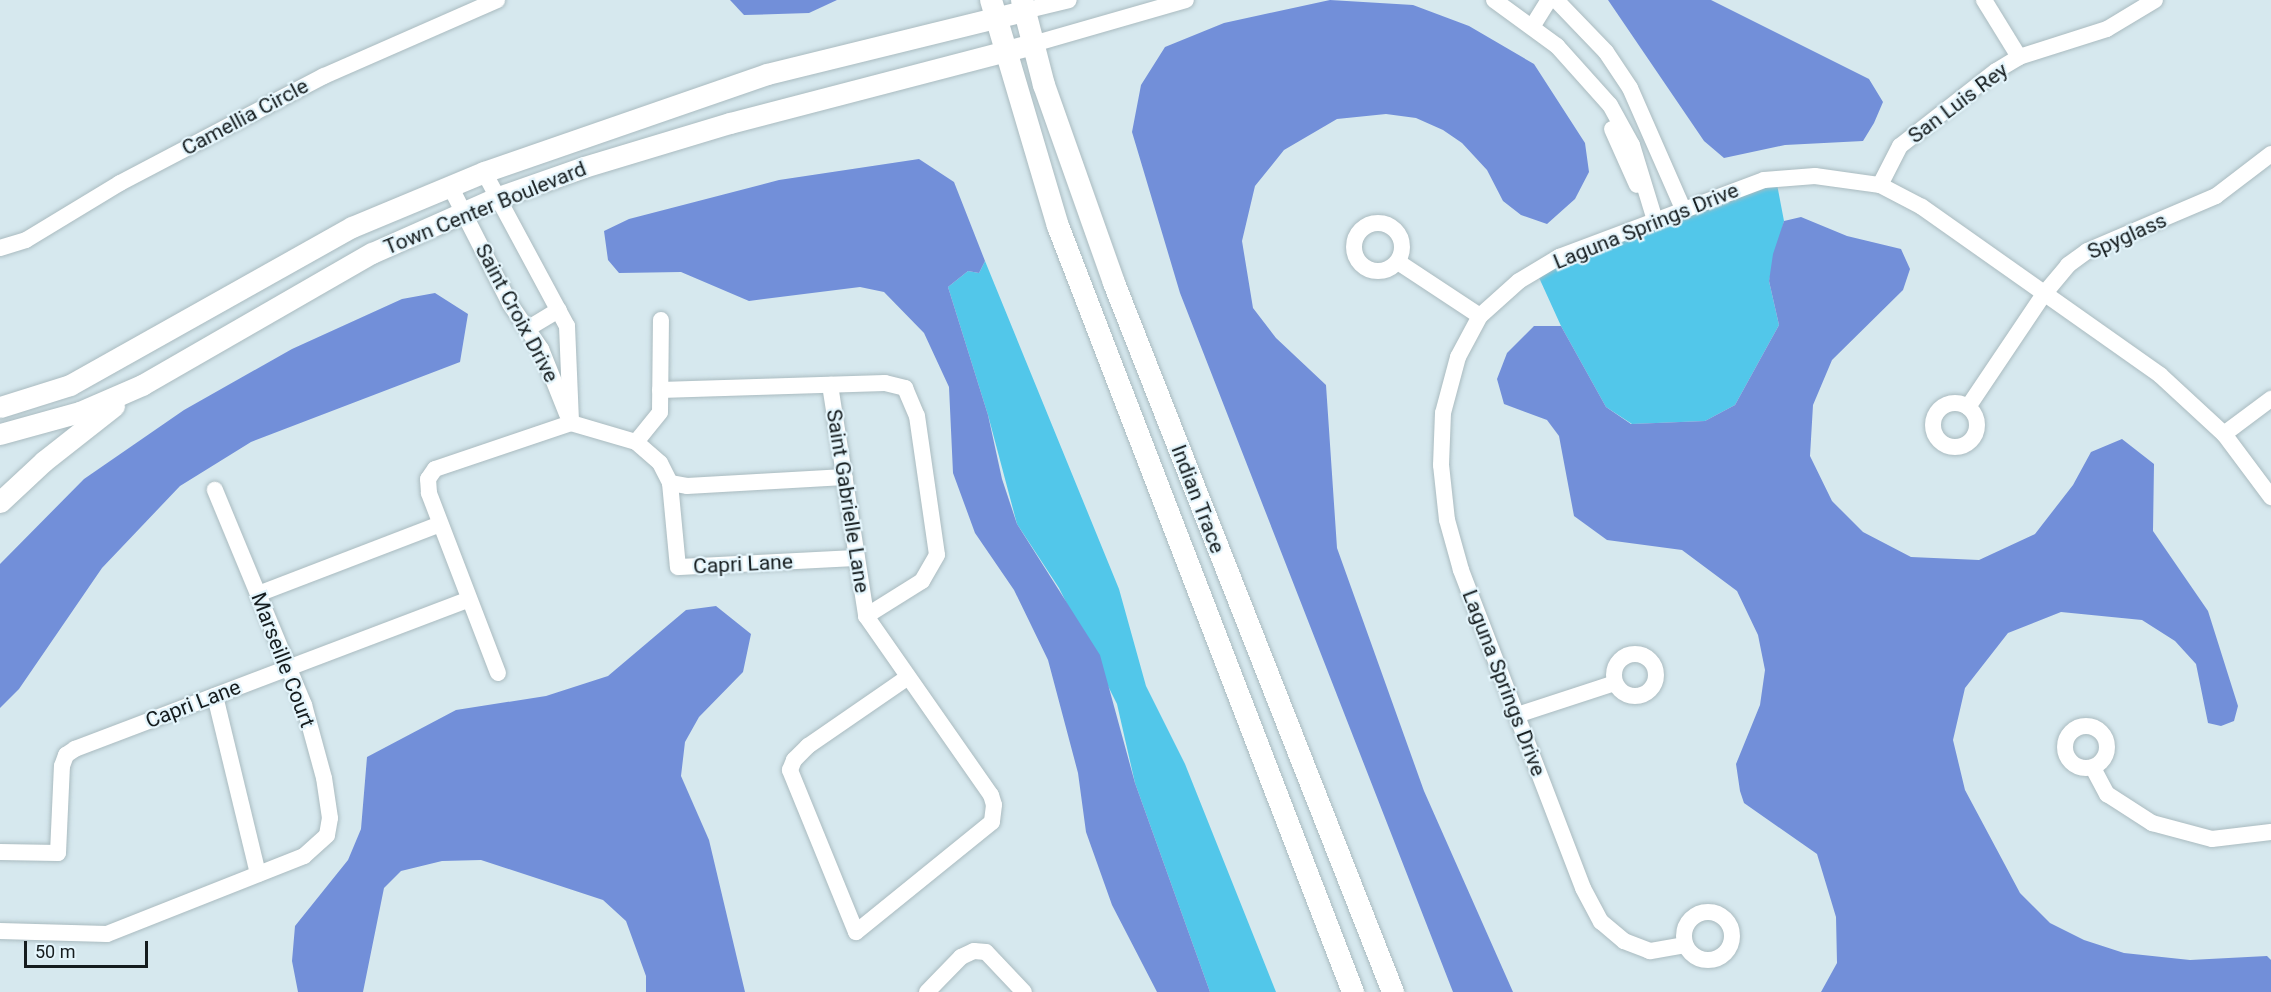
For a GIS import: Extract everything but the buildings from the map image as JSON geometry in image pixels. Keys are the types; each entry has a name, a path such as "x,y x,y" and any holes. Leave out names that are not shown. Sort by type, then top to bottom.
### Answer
{"main road":[{"name":"Indian Trace","path":"1023,5 1033,44 1114,283 1393,992"},
{"name":"Indian Trace","path":"993,8 1058,226 1353,992"}],"street":[{"name":"Camellia Circle","path":"0,248 26,240 120,183 324,76 497,0"},
{"path":"1023,5 1069,0"},
{"path":"1033,44 1186,0"},
{"path":"1494,0 1557,46 1610,105 1632,145 1654,220"},
{"path":"1532,27 1549,0"},
{"path":"1556,0 1606,52 1654,136 1683,208"},
{"path":"1984,0 2001,21 2019,57"},
{"name":"San Luis Rey","path":"1880,185 1900,146 2019,57 2107,29 2155,0"},
{"name":"Town Center Boulevard","path":"0,407 70,385 352,227 484,172 767,74 993,8 1023,5"},
{"name":"Town Center Boulevard","path":"0,434 80,412 142,385 372,253 496,198 730,123 1033,44"},
{"path":"1591,85 1654,220"},
{"path":"1632,145 1654,136"},
{"name":"Spyglass","path":"1968,407 2044,294 2068,265 2087,251 2216,196 2271,153"},
{"name":"Saint Croix Drive","path":"484,172 567,326 571,423"},
{"name":"Laguna Springs Drive","path":"1685,945 1650,951 1624,941 1601,922 1583,888 1461,570 1448,520 1441,465 1443,412 1458,357 1480,316 1519,281 1560,257 1683,208 1764,180 1815,176 1880,185 1922,207 2160,375 2224,434 2271,497"},
{"name":"Saint Croix Drive","path":"450,186 527,329 541,350 571,423"},
{"path":"1398,262 1480,316"},
{"path":"527,329 559,310"},
{"path":"636,442 660,412 661,320"},
{"name":"Saint Gabrielle Lane","path":"660,390 885,383 905,388 917,416 937,555 922,580 866,616"},
{"path":"0,502 44,461 142,385"},
{"name":"Saint Gabrielle Lane","path":"830,385 866,616 990,795 994,805 992,822 856,932 790,770 794,760 808,746 908,677"},
{"path":"2224,434 2271,399"},
{"path":"498,673 468,600 429,493 429,478 435,469 571,423"},
{"name":"Capri Lane","path":"571,423 636,442 660,464 670,483 678,567 857,558"},
{"path":"670,483 687,486 845,477"},
{"name":"Marseille Court","path":"215,490 289,668 324,778 330,818 327,835 304,856 258,874"},
{"path":"258,594 440,524"},
{"name":"Capri Lane","path":"0,852 58,853 62,766 66,754 468,600"},
{"path":"1517,715 1615,683"},
{"path":"0,931 107,934 258,874 215,696"},
{"path":"2093,768 2107,794 2152,823 2212,839 2271,832"},
{"path":"927,992 961,957 974,951 986,952 1024,992"}],"shaded area":[{"path":"730,0 837,0 809,13 744,15"},
{"path":"1330,0 1413,5 1469,26 1534,64 1585,143 1589,172 1575,199 1547,224 1521,215 1503,201 1487,170 1462,143 1443,130 1416,118 1386,114 1337,119 1284,150 1255,186 1242,241 1253,308 1276,338 1326,385 1337,548 1424,791 1513,992 1453,992 1180,293 1132,132 1141,85 1165,47 1224,23"},
{"path":"1608,0 1711,0 1869,79 1883,102 1863,141 1785,145 1724,158 1704,141"},
{"path":"919,159 954,182 985,261 979,273 968,271 948,287 988,415 1002,479 1017,524 1100,655 1135,783 1210,992 1157,992 1112,905 1086,832 1078,773 1048,660 1014,590 975,533 953,473 949,387 924,333 884,292 860,287 749,301 681,272 619,273 608,260 604,231 629,219 779,180"},
{"path":"1776,179 1784,221 1769,281 1779,325 1735,405 1705,421 1632,424 1606,407 1561,326 1536,271"},
{"path":"1801,217 1847,236 1901,249 1910,269 1903,290 1832,360 1813,405 1810,456 1832,501 1863,532 1911,557 1979,560 2035,534 2073,485 2091,452 2122,439 2154,464 2153,531 2208,611 2238,706 2234,721 2221,726 2208,723 2196,664 2175,641 2142,620 2061,612 2008,633 1965,688 1953,740 1965,790 2020,893 2050,923 2084,940 2124,953 2190,960 2267,956 2271,960 2271,992 1821,992 1837,963 1836,917 1817,854 1744,803 1740,791 1736,764 1760,705 1765,670 1758,635 1737,591 1682,550 1607,540 1574,516 1559,436 1547,420 1504,404 1497,379 1507,353 1534,326 1561,326 1606,407 1631,424 1705,421 1735,405 1779,325 1769,281 1773,254 1784,221"},
{"path":"985,261 1119,589 1146,686 1185,764 1276,992 1210,992 1135,783 1117,704 1059,588 1017,524 988,415 948,287 968,271 979,273"},
{"path":"435,293 468,314 460,362 251,442 180,486 102,568 19,689 0,708 0,564 84,479 184,410 292,349 402,299"},
{"path":"716,606 751,634 743,672 699,717 685,742 681,776 709,840 745,992 646,992 646,976 626,921 603,900 481,860 442,861 401,871 384,888 363,992 298,992 292,961 295,926 348,860 361,829 367,757 456,710 546,696 608,676 686,610"}]}
